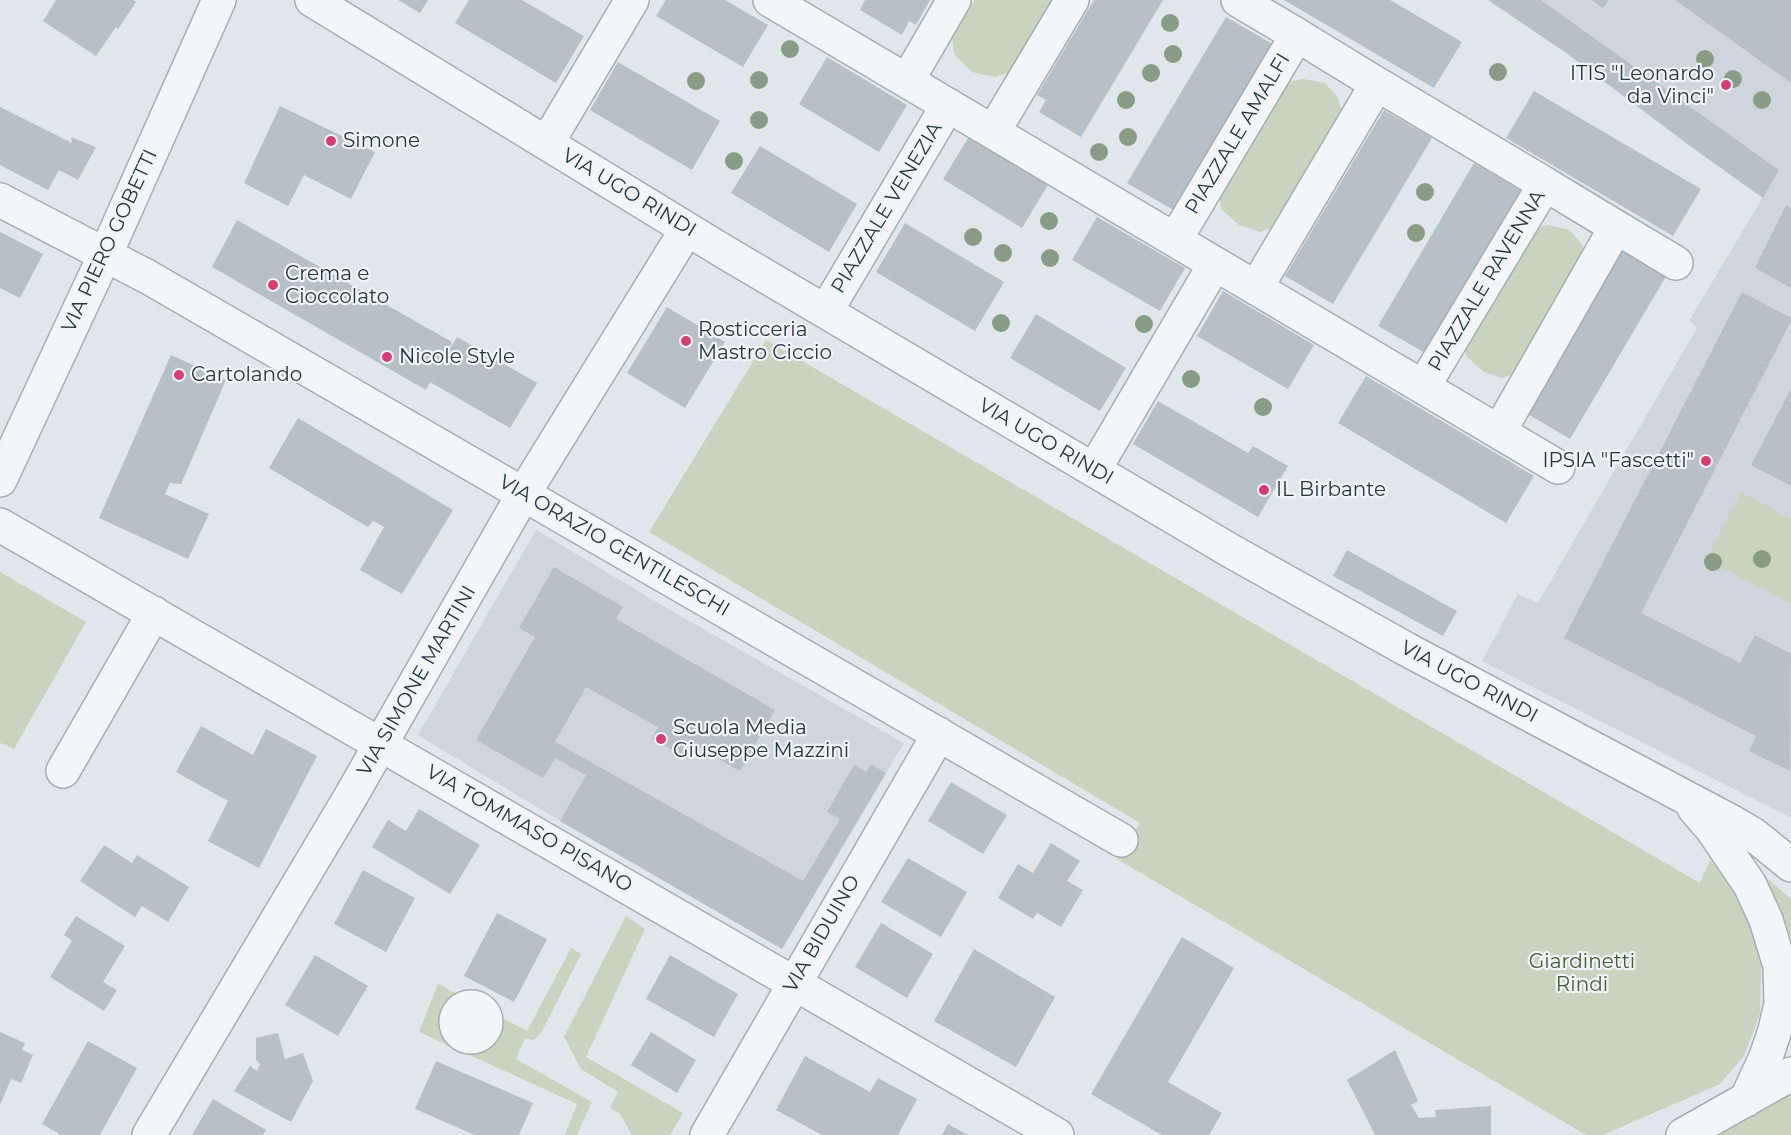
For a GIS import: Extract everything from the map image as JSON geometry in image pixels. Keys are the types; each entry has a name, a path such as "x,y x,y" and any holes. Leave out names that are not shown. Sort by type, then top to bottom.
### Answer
{"street":[{"name":"VIA PIERO GOBETTI","path":"0,480 219,0"},
{"name":"VIA UGO RINDI","path":"312,0 687,229 1231,551 1406,649 1683,795 1754,835 1791,865"},
{"path":"547,143 632,0"},
{"name":"PIAZZALE VENEZIA","path":"770,0 1175,240"},
{"path":"907,81 954,0"},
{"path":"993,132 1072,0"},
{"path":"1238,0 1297,35"},
{"name":"PIAZZALE AMALFI","path":"1175,240 1297,35 1545,184"},
{"path":"1256,288 1377,84"},
{"name":"PIAZZALE VENEZIA","path":"826,311 948,105"},
{"name":"PIAZZALE RAVENNA","path":"1558,467 1423,387 1545,184 1676,263"},
{"name":"VIA ORAZIO GENTILESCHI","path":"0,200 105,253 524,493 1121,840"},
{"path":"1499,432 1616,227"},
{"name":"VIA SIMONE MARTINI","path":"150,1135 380,744 524,493 687,229"},
{"path":"1175,240 1423,387"},
{"path":"1094,470 1215,264"},
{"name":"VIA TOMMASO PISANO","path":"0,525 1057,1135"},
{"path":"63,771 154,613"},
{"name":"VIA BIDUINO","path":"707,1135 939,734"},
{"path":"1683,795 1712,829 1750,885 1766,920 1780,966 1781,1004 1775,1030 1766,1057 1746,1100"},
{"path":"1683,1135 1791,1074"}],"shaded area":[{"name":"IPSIA \"Fascetti\"","path":"1541,0 1791,0 1791,818 1482,661 1518,594 1538,603 1697,328 1689,321 1779,170"},
{"name":"Scuola Media Giuseppe Mazzini","path":"536,530 670,610 904,743 782,949 560,821 418,735"}],"green space":[{"path":"975,0 1056,0 1013,71 995,77 972,72 954,54 952,37"},
{"path":"1303,79 1325,83 1338,98 1344,120 1279,224 1261,232 1239,225 1221,209 1219,191 1284,83"},
{"path":"1548,225 1570,230 1583,246 1585,260 1518,372 1502,378 1484,372 1466,356 1464,337 1529,230"},
{"name":"Giardinetti Rindi","path":"766,340 1700,883 1710,860 1730,882 1751,925 1761,966 1760,1013 1744,1056 1720,1084 1603,1135 1586,1135 1117,859 1140,823 649,532"},
{"path":"1741,492 1791,519 1791,604 1706,559"},
{"path":"0,572 86,622 14,749 0,743"},
{"path":"1767,878 1791,899 1791,938 1784,918"},
{"path":"626,916 645,929 586,1057 683,1113 670,1135 632,1135 620,1114 610,1108 618,1092 581,1069 564,1037"},
{"path":"571,948 581,954 542,1031 534,1040 525,1038 516,1059 592,1102 577,1135 565,1135 577,1104 419,1032 438,984 527,1031","holes":["468,1007 478,1008 486,1021 483,1031 470,1037 457,1029 455,1020 460,1012"]},
{"path":"1791,1092 1791,1135 1707,1135"}],"building":[{"path":"56,0 133,0 136,2 96,56 43,21"},
{"path":"398,0 428,0 420,13"},
{"path":"469,0 522,0 584,36 556,83 455,23"},
{"path":"666,0 725,0 768,25 743,67 656,16"},
{"path":"865,0 930,0 916,25 909,21 902,35 860,10"},
{"path":"1094,0 1163,0 1081,137 1039,112 1046,100 1037,95"},
{"path":"1284,0 1390,0 1462,42 1434,88"},
{"path":"1488,0 1541,0 1779,170 1763,198 1562,50"},
{"path":"1591,0 1609,0 1603,8"},
{"path":"1675,0 1791,0 1791,83"},
{"path":"1226,17 1274,45 1175,211 1127,183"},
{"path":"827,57 907,105 879,152 799,104"},
{"path":"618,62 720,121 692,170 590,110"},
{"path":"1534,91 1701,189 1673,236 1506,138"},
{"path":"280,106 375,152 351,199 304,175 288,206 244,183"},
{"path":"0,107 72,143 71,137 96,147 78,180 59,170 48,190 0,165"},
{"path":"1384,110 1432,138 1333,304 1285,276"},
{"path":"970,135 1049,183 1022,228 943,179"},
{"path":"760,146 857,204 829,252 731,193"},
{"path":"1474,163 1522,191 1427,354 1378,326"},
{"path":"1786,205 1791,207 1791,288 1755,268"},
{"path":"1097,217 1185,268 1160,311 1072,260"},
{"path":"237,220 452,342 445,357 457,337 537,383 510,428 430,382 426,390 212,267"},
{"path":"905,223 1004,282 975,331 876,272"},
{"path":"0,232 43,254 20,298 0,288"},
{"path":"1623,247 1668,273 1570,439 1526,413"},
{"path":"1223,291 1314,345 1288,389 1197,336"},
{"path":"1742,292 1791,318 1791,321 1641,613 1740,663 1755,635 1791,654 1790,771 1749,751 1756,736 1564,638"},
{"path":"667,307 725,342 685,408 627,373"},
{"path":"1036,314 1126,368 1100,411 1010,358"},
{"path":"171,355 226,380 181,484 170,483 165,494 209,514 188,559 99,518"},
{"path":"1366,376 1534,476 1506,523 1338,423"},
{"path":"1791,389 1791,486 1751,465"},
{"path":"1158,401 1248,453 1253,446 1288,466 1258,517 1133,444"},
{"path":"298,418 453,510 402,594 360,570 384,527 373,521 368,527 269,468"},
{"path":"1347,550 1457,611 1443,636 1333,576"},
{"path":"554,567 623,607 616,619 775,710 740,771 698,747 690,760 652,739 658,727 586,687 555,742 803,881 840,819 827,812 854,765 866,772 871,764 886,773 782,949 560,821 586,775 555,758 543,778 476,740 535,637 519,628"},
{"path":"201,726 253,755 266,729 317,756 259,868 208,841 228,801 176,772"},
{"path":"951,782 1007,815 983,854 928,821"},
{"path":"419,809 480,845 450,894 372,847 388,820 406,831"},
{"path":"1051,843 1080,861 1067,881 1083,890 1061,927 1037,913 1033,919 998,898 1018,864 1033,873"},
{"path":"104,845 132,863 137,855 189,887 168,922 142,906 135,917 80,881"},
{"path":"908,858 967,892 941,937 881,902"},
{"path":"363,870 415,898 386,952 334,924"},
{"path":"497,913 547,939 514,1002 464,976"},
{"path":"76,916 125,946 103,982 117,990 104,1011 50,977 72,941 64,935"},
{"path":"881,923 933,954 907,998 855,967"},
{"path":"1182,937 1234,968 1168,1082 1222,1113 1209,1135 1162,1135 1091,1094"},
{"path":"974,949 1055,997 1016,1067 934,1021"},
{"path":"315,955 368,986 338,1036 285,1005"},
{"path":"670,955 738,994 714,1037 646,999"},
{"path":"0,1032 25,1043 22,1050 33,1055 21,1083 11,1079 0,1105"},
{"path":"651,1032 696,1060 677,1093 631,1065"},
{"path":"278,1033 285,1059 303,1053 313,1081 291,1122 234,1091 250,1066 257,1071 260,1064 256,1060 256,1038"},
{"path":"88,1041 137,1068 100,1135 61,1135 42,1124"},
{"path":"1395,1050 1418,1101 1411,1105 1419,1118 1436,1117 1435,1110 1491,1106 1491,1135 1375,1135 1347,1080"},
{"path":"805,1056 870,1092 878,1078 917,1099 898,1135 822,1135 776,1110"},
{"path":"436,1061 533,1103 519,1135 475,1135 415,1109"},
{"path":"213,1099 266,1130 263,1135 192,1135"},
{"path":"948,1124 968,1135 942,1135"}],"place":[{"name":"ITIS \"Leonardo da Vinci\"","path":"1726,85"},
{"name":"Simone","path":"331,141"},
{"name":"Crema e Cioccolato","path":"273,285"},
{"name":"Rosticceria Mastro Ciccio","path":"686,341"},
{"name":"Nicole Style","path":"387,357"},
{"name":"Cartolando","path":"179,375"},
{"name":"IPSIA \"Fascetti\"","path":"1706,461"},
{"name":"IL Birbante","path":"1264,490"},
{"name":"Scuola Media Giuseppe Mazzini","path":"661,739"}]}
